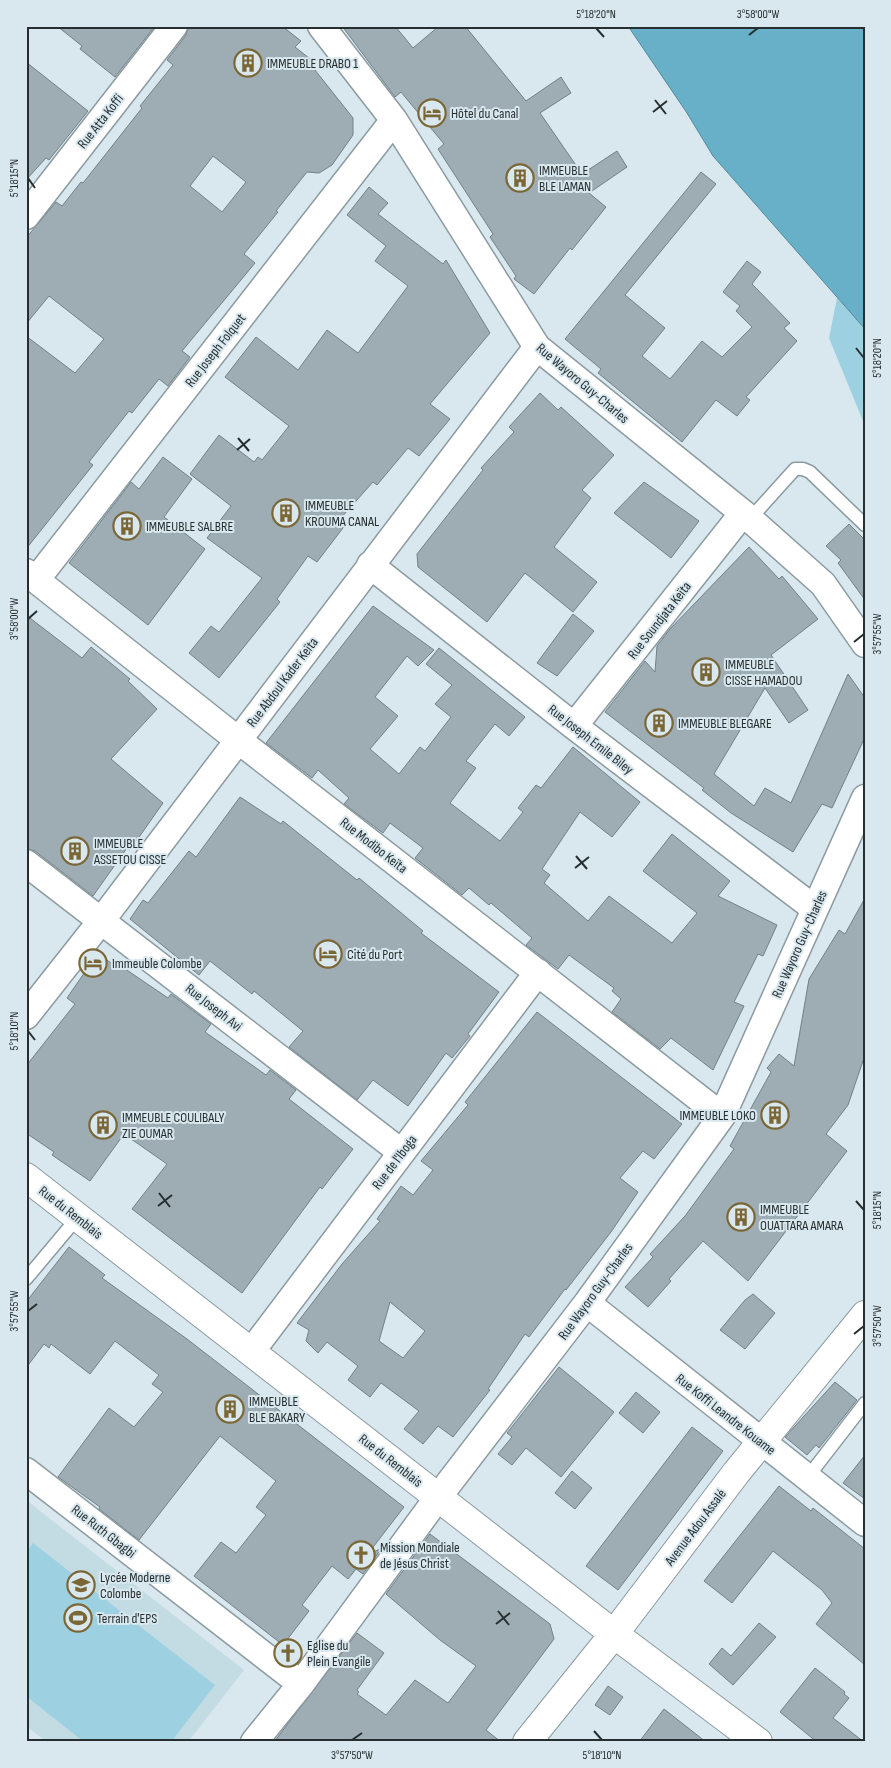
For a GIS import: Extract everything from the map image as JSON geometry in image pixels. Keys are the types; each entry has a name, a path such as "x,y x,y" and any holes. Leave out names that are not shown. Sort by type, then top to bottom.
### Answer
{"street":[{"name":"Rue Atta Koffi","path":"26,216 174,26"},
{"name":"Rue Wayoro Guy-Charles","path":"321,26 394,120 537,347 746,516 823,584 865,644"},
{"name":"Rue Joseph Folquet","path":"31,576 394,120"},
{"name":"Rue Abdoul Kader Keïta","path":"26,1016 102,920 537,347"},
{"name":"Rue Soundjata Keïta","path":"574,726 746,516"},
{"name":"Rue Joseph Emile Biley","path":"370,565 574,726 815,909"},
{"name":"Rue Modibo Keïta","path":"31,576 238,740 722,1116"},
{"name":"Rue Wayoro Guy-Charles","path":"254,1742 301,1684 439,1496 587,1303 722,1116 865,798"},
{"name":"Rue Joseph Avi","path":"26,863 401,1152"},
{"name":"Rue de l'Iboga","path":"251,1352 538,972"},
{"name":"Rue du Remblais","path":"26,1177 439,1496 614,1634 758,1742"},
{"name":"Rue Koffi Leandre Kouame","path":"587,1303 865,1523"},
{"name":"Avenue Adou Assalé","path":"527,1742 614,1634 761,1442 865,1315"},
{"name":"Rue Ruth Gbagbi","path":"26,1471 301,1684"}],"lane":[{"path":"746,516 795,469 803,469 810,472 865,525"},
{"path":"26,1279 78,1217"},
{"path":"807,1478 865,1403"}],"shaded area":[{"path":"628,26 865,26 865,329 713,156 687,113"},
{"path":"837,298 865,329 865,426 829,338"},
{"name":"Terrain d'EPS","path":"26,1500 244,1670 188,1742 47,1742 26,1726"},
{"name":"Terrain d'EPS","path":"33,1543 215,1685 171,1742 84,1742 26,1696 26,1552"}],"building":[{"path":"57,26 155,26 115,77 80,49 82,46"},
{"path":"189,26 282,26 301,41 295,47 314,62 311,65 353,118 353,135 332,165 319,173 307,172 276,211 278,212 244,254 255,263 182,351 190,357 168,386 159,379 132,413 129,411 89,462 93,465 26,549 26,336 75,373 104,339 49,296 26,324 26,238 56,202 62,206 81,182 83,183 173,65 167,60 186,35","holes":["213,156 246,182 222,212 190,186"]},
{"path":"342,26 395,26 413,48 439,26 465,26 526,101 561,77 571,93 540,113 582,174 617,151 627,167 589,193 606,207 572,250 570,248 534,294 514,279 516,276 490,237 493,234 438,149 444,144 401,92 395,97"},
{"path":"26,62 88,111 49,160 46,158 26,180"},
{"path":"701,172 716,184 625,295 665,328 642,356 670,379 702,341 722,357 752,327 736,311 740,306 723,292 747,261 761,272 752,284 790,323 784,328 797,341 746,397 750,400 737,416 716,400 682,442 598,373 601,369 565,339"},
{"path":"369,187 388,203 378,214 443,264 446,260 490,333 430,404 450,419 419,456 408,448 377,485 373,482 340,519 346,524 317,562 308,556 277,599 280,602 219,678 189,653 211,626 219,632 262,578 207,538 231,506 190,474 219,435 254,462 258,457 262,460 289,426 225,377 256,337 298,370 327,330 358,353 408,286 375,261 386,246 347,215"},
{"path":"540,393 558,410 561,407 614,455 582,490 591,498 554,547 597,582 573,612 525,573 487,622 418,567 417,554 483,470 481,468 514,432 509,427"},
{"path":"163,457 192,479 164,517 205,549 148,625 69,563 131,482 139,489"},
{"path":"644,482 699,521 671,558 614,513"},
{"path":"849,524 865,540 865,600 838,563 841,560 826,546"},
{"path":"749,547 779,579 782,576 818,619 771,655 808,710 789,723 765,688 714,774 754,806 765,788 791,803 848,674 865,698 865,737 832,808 822,804 793,852 731,813 702,790 704,788 605,712 645,661 655,672 657,646 670,629"},
{"path":"373,606 434,650 418,666 407,656 375,697 398,716 370,749 399,774 420,747 425,751 451,717 435,704 452,685 426,664 439,648 525,717 509,736 495,724 466,761 476,768 450,803 500,841 523,812 518,808 536,785 541,788 573,747 640,802 612,837 580,812 542,869 550,875 544,883 588,921 609,896 672,943 697,913 643,871 672,834 730,881 718,896 777,925 763,956 758,954 734,1002 744,1006 713,1070 671,1038 660,1049 612,1012 621,999 612,991 614,988 569,955 558,969 526,945 532,938 491,903 489,905 469,888 462,895 415,858 423,848 390,823 383,833 344,804 349,798 318,770 312,778 266,743"},
{"path":"573,614 594,631 557,676 537,663"},
{"path":"26,615 82,658 91,647 130,679 128,681 157,709 111,759 163,803 130,850 127,848 93,896 35,851 26,848"},
{"path":"240,797 281,824 283,821 357,880 359,878 423,931 421,933 499,992 468,1034 470,1036 452,1058 446,1053 408,1106 373,1080 357,1100 289,1047 303,1031 254,991 252,994 210,961 199,975 130,919 143,900 148,903 189,851 196,857"},
{"path":"865,898 865,1055 848,1105 826,1134 847,1151 748,1281 703,1241 669,1279 671,1281 648,1307 625,1287 653,1257 650,1254 685,1216 734,1149 730,1146 771,1072 767,1068 779,1054 794,1066 809,979 839,930 845,934"},
{"path":"98,953 116,967 118,964 168,998 171,994 211,1024 205,1032 266,1075 270,1070 296,1090 289,1099 353,1149 322,1189 320,1187 242,1293 132,1209 167,1164 124,1134 90,1181 52,1155 54,1152 26,1133 26,1066 75,1004 67,998"},
{"path":"537,1012 682,1124 654,1159 643,1151 620,1178 638,1192 611,1232 529,1337 525,1334 488,1389 490,1390 453,1437 438,1426 423,1444 404,1429 419,1411 381,1383 370,1397 348,1380 358,1366 327,1342 318,1353 306,1341 309,1330 297,1323 342,1264 380,1221 377,1219 401,1186 413,1195 433,1170 421,1161 468,1105 465,1102","holes":["390,1302 425,1331 403,1358 379,1341"]},
{"path":"69,1247 105,1275 102,1278 187,1339 404,1507 367,1555 382,1548 363,1574 356,1569 348,1579 332,1566 302,1605 309,1611 283,1645 194,1576 221,1542 236,1553 266,1515 256,1507 276,1481 220,1436 139,1540 99,1509 100,1507 58,1477 109,1408 134,1427 163,1392 152,1384 159,1375 115,1341 90,1374 51,1344 49,1348 44,1344 26,1368 26,1302"},
{"path":"753,1294 775,1313 745,1349 720,1330 745,1300"},
{"path":"559,1367 614,1412 561,1477 526,1448 512,1465 498,1454 512,1437 507,1433"},
{"path":"835,1382 857,1400 819,1448 816,1445 807,1455 785,1437"},
{"path":"636,1392 660,1412 643,1433 619,1413"},
{"path":"692,1427 723,1451 618,1590 586,1566"},
{"path":"865,1455 865,1499 843,1483"},
{"path":"572,1471 592,1488 575,1509 555,1493"},
{"path":"779,1486 811,1511 813,1508 865,1549 865,1665 816,1624 832,1603 822,1590 773,1551 732,1603 704,1581"},
{"path":"430,1534 550,1624 554,1639 486,1730 501,1742 274,1742 357,1633 384,1653 357,1690 359,1692 357,1694 386,1715 415,1680 448,1703 476,1666 440,1640 386,1594"},
{"path":"759,1623 776,1637 733,1685 709,1664 722,1648 731,1656"},
{"path":"815,1668 845,1692 844,1694 849,1698 833,1718 864,1742 817,1742 780,1712"},
{"path":"608,1686 623,1697 610,1715 595,1705"},
{"path":"664,1709 706,1742 639,1742"}],"place":[{"name":"IMMEUBLE DRABO 1","path":"248,63"},
{"name":"Hôtel du Canal","path":"432,113"},
{"name":"IMMEUBLE BLE LAMAN","path":"520,178"},
{"name":"IMMEUBLE KROUMA CANAL","path":"286,513"},
{"name":"IMMEUBLE SALBRE","path":"127,526"},
{"name":"IMMEUBLE CISSE HAMADOU","path":"706,672"},
{"name":"IMMEUBLE BLEGARE","path":"659,723"},
{"name":"IMMEUBLE ASSETOU CISSE","path":"75,851"},
{"name":"Cité du Port","path":"328,954"},
{"name":"Immeuble Colombe","path":"93,963"},
{"name":"IMMEUBLE LOKO","path":"775,1115"},
{"name":"IMMEUBLE COULIBALY ZIE OUMAR","path":"103,1125"},
{"name":"IMMEUBLE OUATTARA AMARA","path":"741,1217"},
{"name":"IMMEUBLE BLE BAKARY","path":"230,1409"},
{"name":"Mission Mondiale de Jésus Christ","path":"361,1555"},
{"name":"Lycée Moderne Colombe","path":"81,1585"},
{"name":"Terrain d'EPS","path":"78,1618"},
{"name":"Eglise du Plein Evangile","path":"288,1653"}]}
